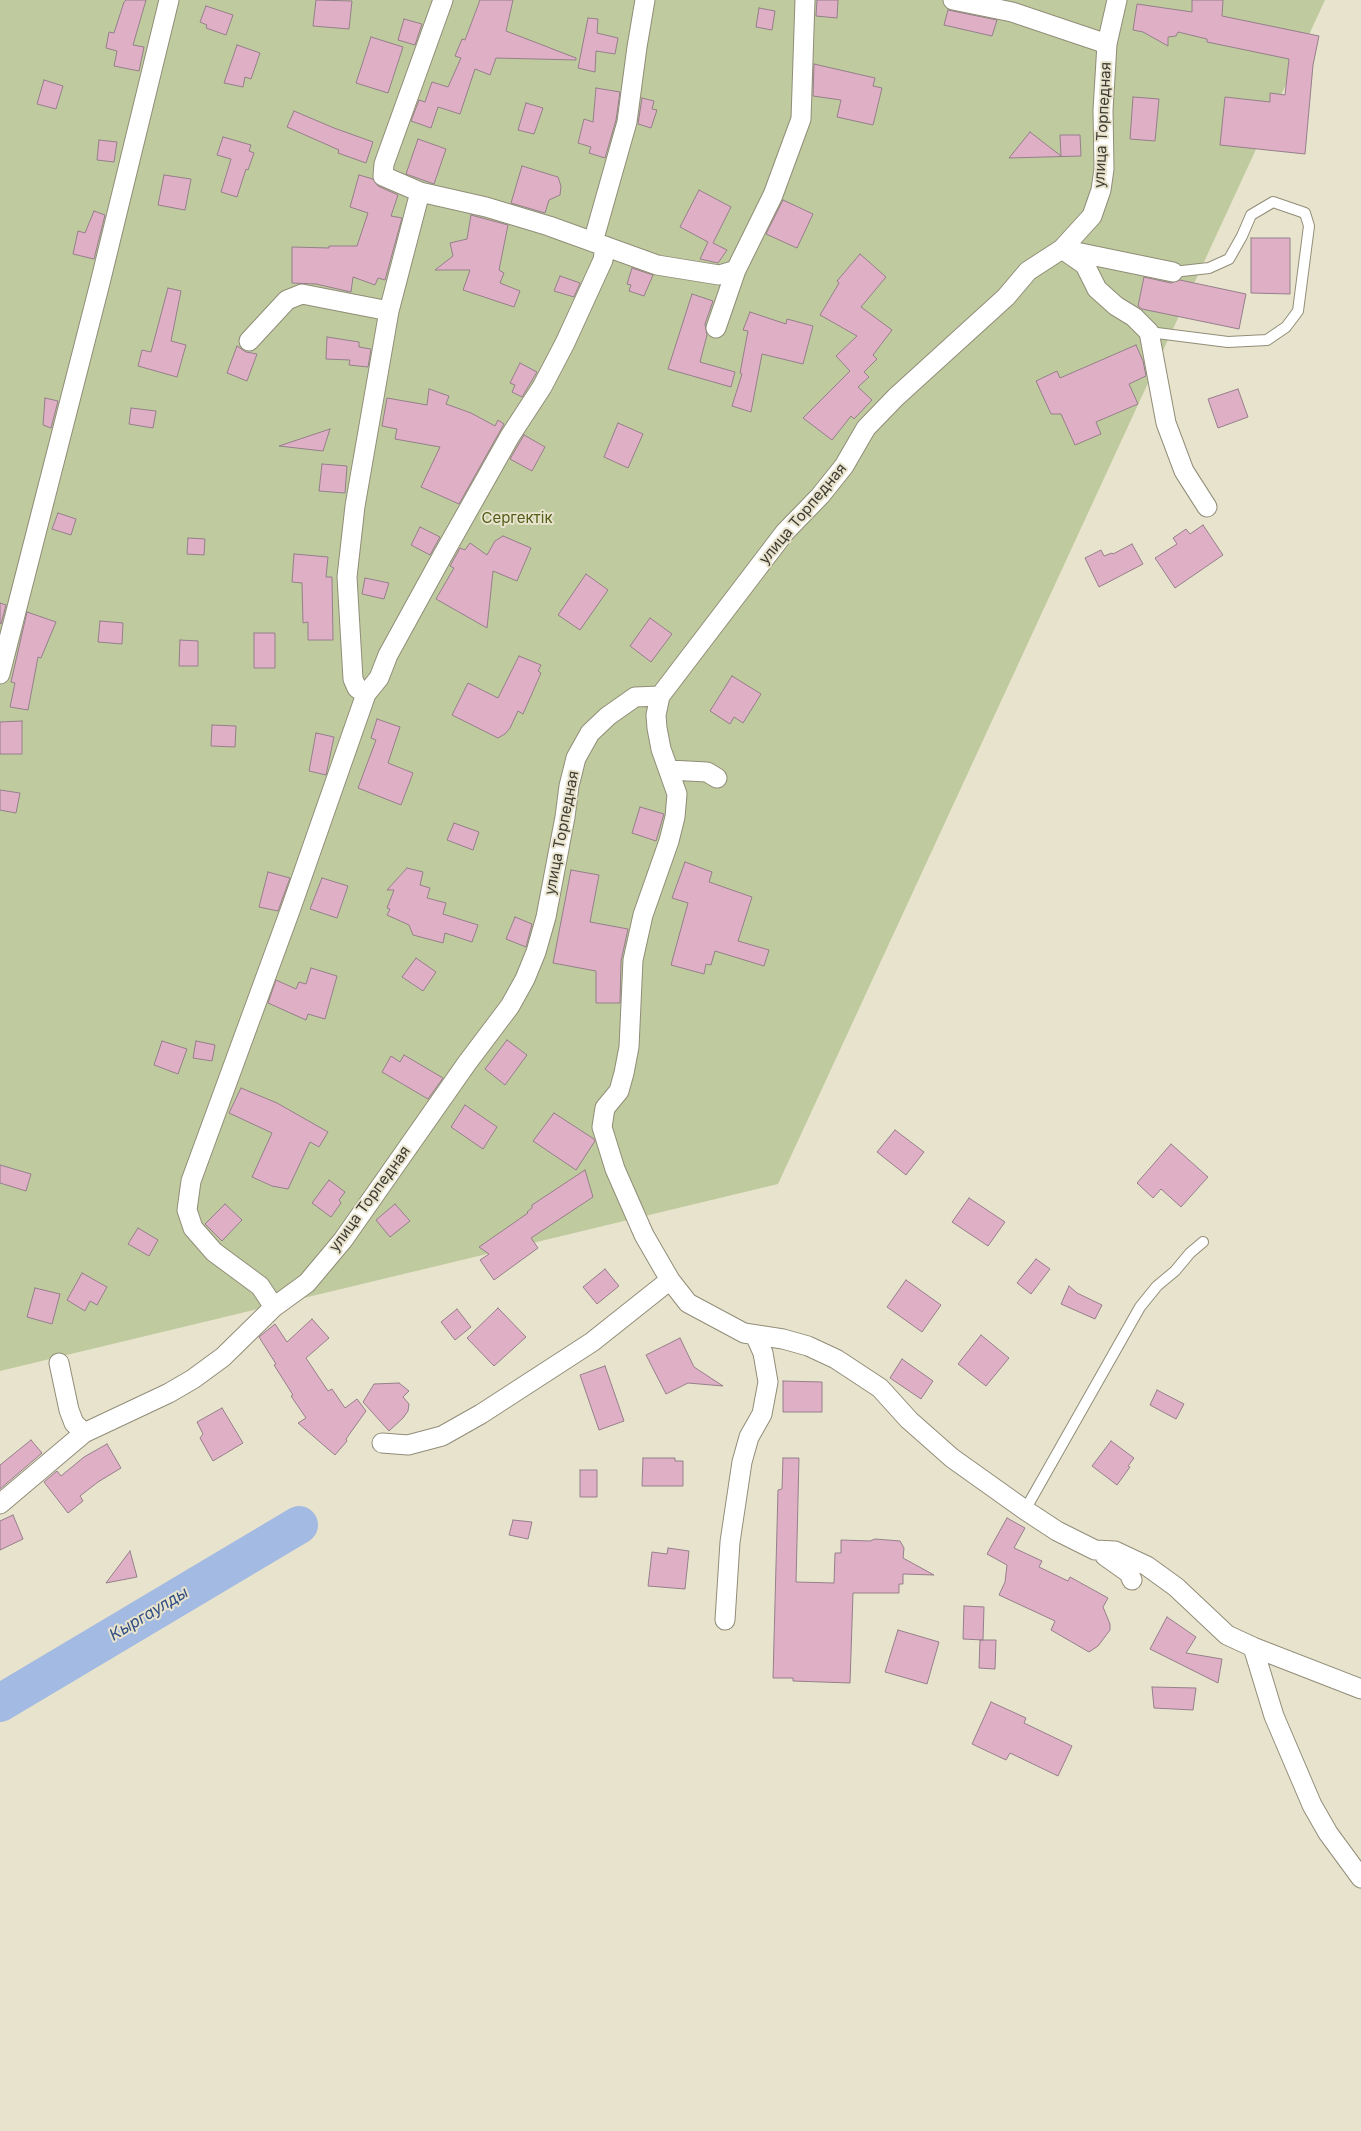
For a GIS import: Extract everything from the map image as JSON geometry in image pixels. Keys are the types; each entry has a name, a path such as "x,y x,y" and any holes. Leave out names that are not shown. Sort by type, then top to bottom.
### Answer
{"street":[{"path":"0,674 110,245 169,0"},
{"path":"443,0 384,164 383,176 420,192 486,207 657,265 719,275 736,270"},
{"path":"274,1307 260,1286 214,1252 193,1228 187,1210 191,1181 291,908 366,694 379,678 388,655 510,436 542,387 565,343 603,260 599,244 628,122 645,0"},
{"path":"716,328 736,270 773,195 801,119 805,0"},
{"path":"953,0 1012,12 1107,44"},
{"name":"улица Торпедная","path":"0,1504 84,1433 169,1393 193,1379 223,1357 274,1307 307,1283 342,1240 467,1063 510,1006 525,979 539,943 546,917 569,786 576,758 590,733 608,716 635,697 660,696 785,532 820,496 844,466 866,428 896,397 1006,297 1028,271 1062,249 1092,216 1101,190 1104,169 1103,110 1107,44 1117,0"},
{"path":"366,694 357,688 353,679 347,577 355,506 389,311 420,192"},
{"path":"1062,249 1173,272"},
{"path":"1062,249 1085,265 1097,289 1116,306 1134,317 1148,332 1166,423 1184,471 1207,507"},
{"path":"249,342 287,300 302,294 389,311"},
{"path":"660,696 656,715 657,728 661,749 677,794 674,817 669,842 643,914 633,960 629,1047 624,1073 619,1091 605,1108 602,1127 615,1169 644,1235 670,1280 688,1303 744,1333 783,1339 808,1346 836,1359 880,1388 909,1420 952,1458 1057,1531 1095,1550 1129,1573 1132,1580"},
{"path":"669,770 714,772"},
{"path":"382,1443 408,1445 442,1436 481,1414 592,1342 670,1280"},
{"path":"725,1620 730,1542 742,1462 749,1437 762,1414 768,1382 763,1353 755,1335"},
{"path":"59,1362 62,1384 69,1410 74,1423 84,1433"},
{"path":"1095,1550 1115,1551 1147,1566 1176,1587 1228,1635 1253,1647 1361,1689"},
{"path":"1253,1647 1274,1716 1312,1804 1328,1833 1361,1878"}],"lane":[{"path":"1148,332 1187,338 1238,342 1267,340 1286,327 1298,311 1308,226 1305,212 1273,202 1251,215 1242,236 1229,258 1210,268 1173,272"},
{"path":"1025,1510 1140,1307 1157,1286 1175,1271 1190,1253 1203,1242"}],"green space":[{"name":"Сергектік","path":"0,0 1325,0 778,1184 0,1371"}],"building":[{"path":"126,0 146,0 133,45 144,47 139,71 114,66 117,51 106,48 109,32 114,33"},
{"path":"316,0 352,1 349,29 313,26"},
{"path":"480,0 513,0 506,31 576,58 576,60 496,58 490,75 475,69 460,114 438,107 431,128 411,121 419,100 425,102 432,82 448,87 461,58 455,56 462,39 465,40"},
{"path":"817,0 838,0 837,18 816,16"},
{"path":"1192,0 1223,0 1222,16 1319,36 1313,65 1305,154 1220,145 1225,97 1270,102 1270,93 1285,95 1289,59 1207,42 1207,39 1178,32 1176,36 1168,37 1168,46 1143,32 1133,30 1137,4 1192,12"},
{"path":"206,6 233,15 226,35 206,28 207,25 200,22"},
{"path":"759,8 775,11 772,30 756,27"},
{"path":"948,10 997,20 992,36 944,25"},
{"path":"588,18 598,19 597,33 618,38 615,54 596,51 595,72 578,68"},
{"path":"404,19 422,24 415,45 398,40"},
{"path":"371,37 403,47 388,93 356,83"},
{"path":"237,45 260,53 251,79 245,77 243,87 224,83"},
{"path":"814,64 875,78 873,86 882,88 873,125 837,117 841,100 813,96"},
{"path":"44,80 63,86 56,109 37,104"},
{"path":"596,88 620,92 616,120 605,158 589,153 591,147 578,143 584,119 593,122"},
{"path":"1133,97 1159,99 1155,141 1130,139"},
{"path":"642,98 654,101 652,109 657,110 651,128 638,124"},
{"path":"526,103 543,108 534,134 518,130"},
{"path":"294,111 373,142 366,163 338,153 339,150 287,127"},
{"path":"1030,132 1061,156 1060,135 1080,135 1081,156 1009,158"},
{"path":"223,137 251,145 249,151 254,153 248,170 246,169 237,197 221,192 231,159 217,155"},
{"path":"418,139 446,149 434,184 406,174"},
{"path":"99,140 117,142 114,162 97,160"},
{"path":"522,166 558,177 561,186 560,195 549,200 545,213 511,203"},
{"path":"164,175 191,179 185,210 158,205"},
{"path":"359,175 373,179 378,186 398,195 391,216 402,218 385,280 378,278 375,285 353,277 351,292 316,284 292,283 292,247 329,248 329,246 357,246 368,213 350,207"},
{"path":"699,190 731,207 713,243 727,250 718,263 700,259 708,242 680,227"},
{"path":"783,200 813,214 797,248 766,234"},
{"path":"94,211 105,215 94,259 73,254 78,231 85,233"},
{"path":"471,215 508,225 499,270 504,273 500,283 520,291 514,307 463,290 470,270 435,270 453,256 450,243 467,239"},
{"path":"1251,238 1290,238 1290,294 1251,293"},
{"path":"860,254 886,277 861,307 892,330 873,355 877,359 864,372 869,377 858,387 872,400 854,419 851,416 832,440 803,418 850,371 836,356 857,336 820,315 839,283 837,281"},
{"path":"632,268 653,275 644,296 629,291 631,285 627,284"},
{"path":"560,276 580,283 574,297 554,291"},
{"path":"1144,277 1171,283 1180,280 1246,294 1239,329 1142,309 1138,306"},
{"path":"168,288 181,291 171,341 186,345 177,377 138,366 142,350 151,352"},
{"path":"692,294 713,301 705,324 707,335 700,362 735,372 731,387 668,369"},
{"path":"750,312 786,324 787,319 813,326 803,364 762,354 751,412 732,406 742,374 740,373 748,331 743,330"},
{"path":"327,337 359,342 359,347 371,349 368,367 349,365 350,360 326,359"},
{"path":"1136,345 1143,361 1146,376 1129,384 1138,404 1096,422 1101,434 1075,445 1061,414 1051,414 1036,381 1057,371 1060,378"},
{"path":"237,346 246,352 257,354 247,381 227,373"},
{"path":"520,363 537,372 522,397 512,392 515,385 510,383"},
{"path":"429,389 449,396 446,404 471,413 495,426 498,420 504,424 459,504 421,487 440,447 395,439 397,429 382,426 387,398 427,405"},
{"path":"1238,389 1248,417 1218,428 1208,399"},
{"path":"45,398 58,401 51,428 43,425"},
{"path":"131,408 156,411 153,428 129,424"},
{"path":"618,423 643,434 628,468 604,457"},
{"path":"330,429 323,451 279,446"},
{"path":"524,435 545,447 532,471 510,459"},
{"path":"322,464 347,466 345,493 319,491"},
{"path":"58,513 76,519 71,535 52,529"},
{"path":"1203,525 1223,555 1175,588 1155,558 1177,544 1173,538 1186,529 1190,534"},
{"path":"420,527 440,537 430,555 411,545"},
{"path":"503,536 531,548 517,581 493,571 487,628 436,599 454,568 450,566 460,548 465,550 470,543 487,555 495,541"},
{"path":"188,538 205,539 204,555 187,554"},
{"path":"1132,544 1143,564 1099,587 1085,558 1101,550 1104,556 1113,554"},
{"path":"294,554 328,557 326,577 332,577 333,640 308,640 308,622 303,623 302,583 292,582"},
{"path":"586,574 608,590 580,630 558,615"},
{"path":"365,578 389,583 384,599 362,594"},
{"path":"0,603 6,605 1,624 0,623"},
{"path":"27,612 56,622 41,658 38,657 28,710 10,707 15,683 11,682"},
{"path":"650,618 672,634 651,662 630,646"},
{"path":"100,621 123,623 122,644 98,642"},
{"path":"254,633 275,633 275,668 254,668"},
{"path":"180,640 198,641 198,666 179,666"},
{"path":"519,656 541,665 538,671 541,673 523,714 518,711 505,734 498,738 452,715 468,683 498,698"},
{"path":"732,676 761,694 743,723 734,717 730,724 710,711"},
{"path":"377,719 400,727 388,763 413,773 401,805 358,788 376,740 371,738"},
{"path":"22,721 22,754 0,754 0,722"},
{"path":"212,725 236,726 235,747 211,746"},
{"path":"316,733 334,737 326,775 309,771"},
{"path":"0,790 20,793 16,813 0,810"},
{"path":"640,807 664,814 656,841 632,833"},
{"path":"454,823 479,832 473,850 447,840"},
{"path":"685,862 712,872 709,882 752,897 738,941 769,950 764,966 715,951 711,965 706,964 704,974 671,965 688,903 672,898"},
{"path":"407,868 423,872 420,885 430,888 427,898 446,903 443,914 478,925 472,942 445,933 443,943 413,935 409,925 387,915 390,909 387,908 394,890 387,890"},
{"path":"571,870 599,875 590,922 628,929 621,961 620,1003 596,1003 596,971 553,963"},
{"path":"268,872 290,878 278,911 259,907"},
{"path":"322,878 348,886 337,918 310,909"},
{"path":"515,917 532,924 526,947 506,939"},
{"path":"416,958 436,972 423,991 402,977"},
{"path":"311,968 337,976 325,1019 308,1014 306,1020 268,1003 276,980 296,989 299,982 306,984"},
{"path":"507,1040 527,1055 505,1085 485,1069"},
{"path":"162,1041 187,1049 178,1074 154,1065"},
{"path":"196,1041 215,1045 212,1061 193,1058"},
{"path":"404,1055 443,1078 428,1099 382,1072 391,1056 400,1062"},
{"path":"241,1088 277,1103 328,1132 319,1147 310,1142 288,1189 272,1186 252,1177 272,1133 229,1113"},
{"path":"465,1105 497,1127 483,1149 451,1127"},
{"path":"554,1113 595,1141 576,1170 533,1141"},
{"path":"895,1130 924,1152 906,1175 877,1152"},
{"path":"1171,1144 1208,1177 1181,1207 1161,1189 1153,1198 1137,1183"},
{"path":"0,1165 31,1174 26,1191 0,1183"},
{"path":"585,1170 593,1197 531,1238 538,1248 494,1280 480,1260 489,1254 479,1247 528,1213 532,1205"},
{"path":"329,1180 345,1192 339,1200 341,1203 331,1217 312,1203"},
{"path":"969,1198 1005,1222 988,1246 952,1222"},
{"path":"225,1204 242,1220 222,1241 205,1224"},
{"path":"395,1204 410,1221 390,1237 376,1220"},
{"path":"138,1228 158,1240 149,1256 128,1244"},
{"path":"1036,1259 1050,1269 1031,1294 1017,1283"},
{"path":"605,1269 619,1286 597,1304 583,1287"},
{"path":"82,1273 107,1287 97,1305 90,1301 85,1311 67,1300"},
{"path":"906,1280 941,1305 922,1332 887,1307"},
{"path":"1069,1286 1077,1293 1102,1305 1095,1319 1061,1304"},
{"path":"35,1288 60,1294 52,1324 27,1317"},
{"path":"498,1308 526,1337 494,1366 467,1338"},
{"path":"457,1309 471,1327 455,1340 441,1322"},
{"path":"312,1319 329,1338 306,1358 328,1391 332,1389 345,1408 357,1399 366,1411 346,1439 347,1441 335,1455 298,1423 306,1418 291,1396 293,1395 259,1337 275,1324 287,1342"},
{"path":"981,1335 1009,1358 986,1386 958,1364"},
{"path":"680,1338 694,1367 723,1386 688,1383 666,1394 646,1355"},
{"path":"902,1359 933,1381 921,1399 890,1378"},
{"path":"605,1366 624,1421 599,1430 580,1375"},
{"path":"783,1381 822,1382 822,1412 783,1412"},
{"path":"399,1383 409,1391 403,1397 409,1404 408,1411 389,1431 363,1402 374,1384"},
{"path":"1157,1390 1184,1404 1176,1419 1150,1405"},
{"path":"222,1408 243,1443 213,1461 200,1438 203,1434 197,1422"},
{"path":"31,1440 42,1453 0,1489 0,1465"},
{"path":"1111,1441 1134,1458 1117,1485 1092,1466"},
{"path":"107,1444 121,1468 80,1496 83,1501 68,1513 44,1482 57,1471 61,1476 84,1457"},
{"path":"643,1458 675,1458 675,1461 683,1461 683,1486 642,1486"},
{"path":"783,1458 799,1458 796,1582 834,1583 835,1553 841,1553 841,1540 870,1541 875,1539 900,1541 904,1548 903,1558 934,1575 903,1574 903,1584 899,1584 899,1593 853,1593 850,1683 793,1681 793,1678 773,1678 778,1490 782,1489"},
{"path":"580,1470 597,1470 597,1497 580,1497"},
{"path":"13,1515 23,1539 0,1550 0,1521"},
{"path":"1007,1518 1025,1528 1014,1548 1042,1561 1039,1567 1068,1581 1070,1577 1108,1598 1103,1607 1110,1624 1110,1630 1098,1646 1089,1652 1051,1630 1055,1621 999,1595 1005,1582 1007,1565 987,1554"},
{"path":"513,1520 532,1522 528,1539 509,1535"},
{"path":"668,1548 689,1551 685,1589 648,1586 652,1552 667,1554"},
{"path":"130,1551 137,1577 106,1583"},
{"path":"964,1606 984,1607 983,1640 963,1639"},
{"path":"1167,1617 1196,1637 1186,1653 1222,1659 1218,1683 1150,1649"},
{"path":"898,1630 939,1642 927,1684 885,1672"},
{"path":"980,1640 996,1640 995,1669 979,1668"},
{"path":"1152,1687 1196,1688 1193,1710 1154,1708"},
{"path":"991,1702 1026,1718 1024,1723 1072,1746 1058,1776 1010,1753 1006,1760 972,1744"}],"waterway":[{"name":"Кыргаулды","path":"0,1703 299,1525"}]}
